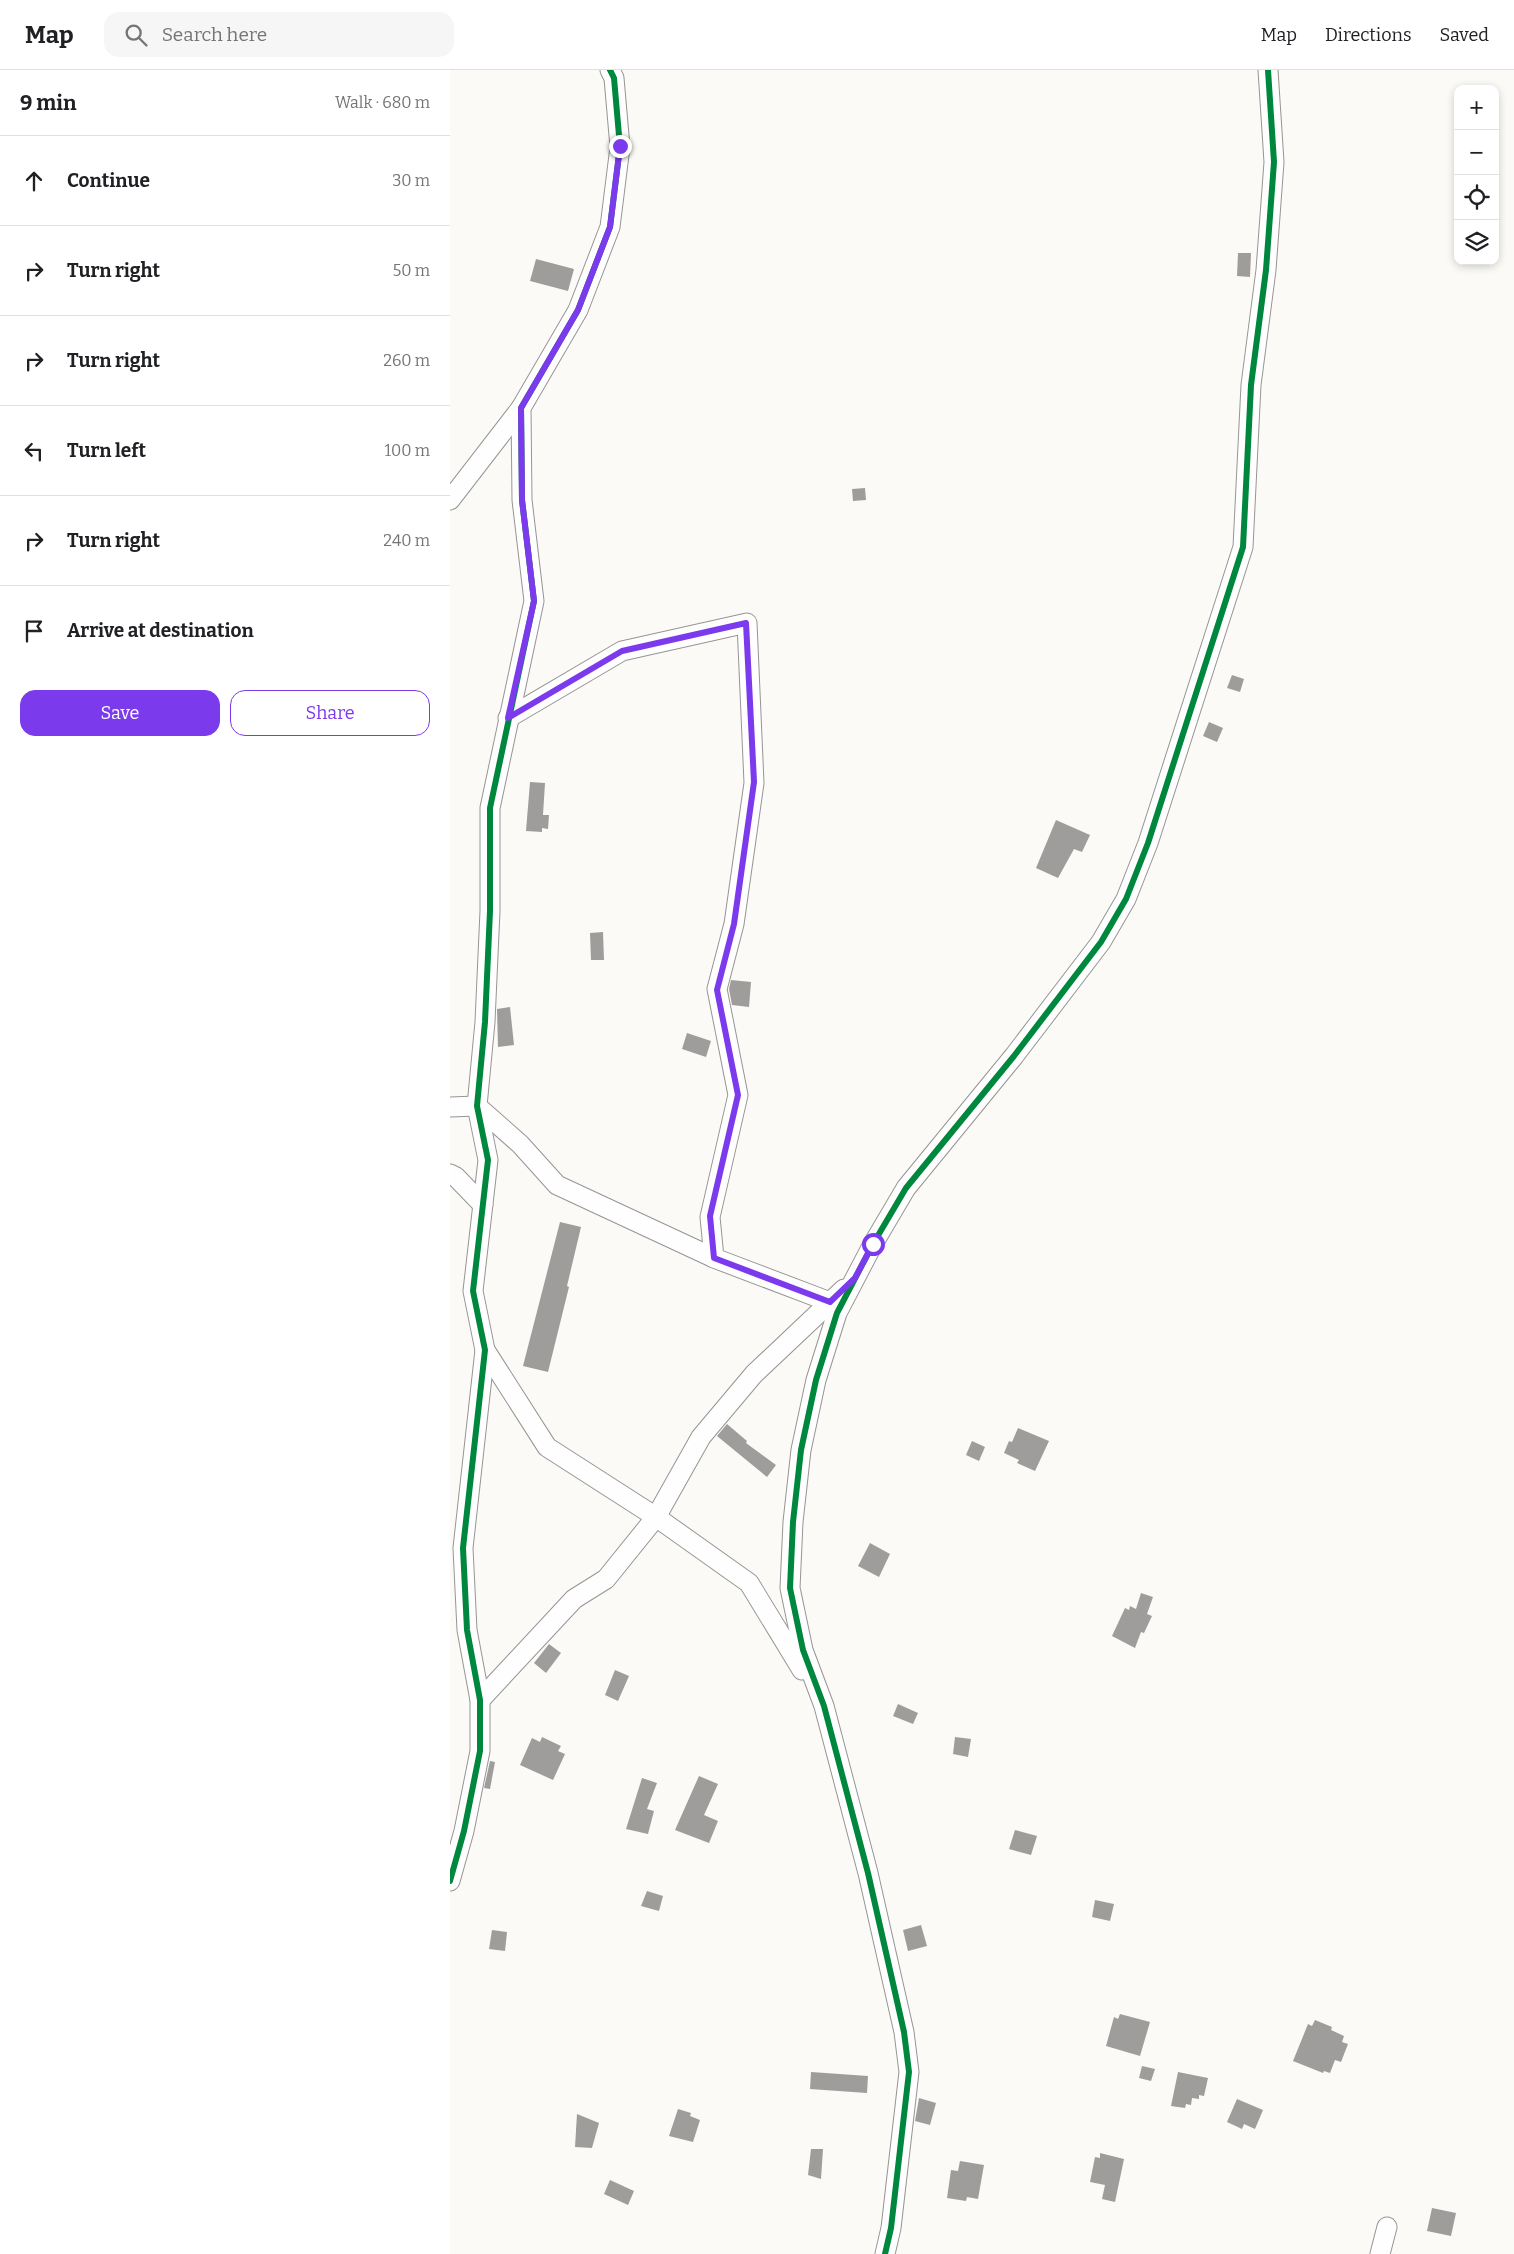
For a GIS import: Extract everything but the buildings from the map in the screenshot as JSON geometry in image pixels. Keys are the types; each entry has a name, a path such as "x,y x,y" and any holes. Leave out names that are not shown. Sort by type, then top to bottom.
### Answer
{"street":[{"path":"450,500 521,408 578,310 610,227 620,146 614,78 610,70"},
{"path":"885,2254 891,2228 904,2128 908,2064 904,2032 868,1873 824,1706 803,1650 790,1588 793,1522 801,1450 816,1380 837,1313 906,1188 1014,1056 1101,942 1126,899 1148,843 1243,547 1251,385 1266,270 1274,162 1268,70"},
{"path":"450,1882 464,1831 480,1751 480,1700 467,1630 463,1548 485,1350 473,1291 488,1160 476,1106 486,1013 490,911 490,808 534,601 522,500 521,408"},
{"path":"508,718 622,651 746,623 754,782 734,924 717,990 738,1095 710,1216 714,1258"},
{"path":"450,1107 476,1106 520,1144 557,1185 714,1258 830,1302"},
{"path":"450,1174 456,1177 483,1205"},
{"path":"480,1700 574,1599 606,1579 656,1517 701,1437 754,1374 855,1278"},
{"path":"485,1350 547,1447 656,1517 749,1583 824,1706"},
{"path":"1380,2254 1388,2227"}],"cycle path":[{"path":"450,1881 464,1831 480,1751 480,1700 467,1630 463,1548 485,1350 473,1291 488,1160 477,1106 485,1022 490,911 490,808 534,601 522,500 521,408 578,310 610,227 620,147 614,78 610,70"},
{"path":"885,2254 891,2228 909,2072 904,2032 868,1873 824,1706 803,1650 790,1588 793,1522 801,1450 816,1380 837,1313 873,1244 906,1188 1014,1056 1101,942 1126,899 1148,843 1243,547 1251,385 1266,270 1274,162 1268,70"}],"route":[{"path":"620,146 610,227 578,310 521,408 522,500 534,601 508,718 622,651 746,623 754,782 734,924 717,990 738,1095 710,1216 714,1258 830,1302 855,1278 873,1244"}]}
